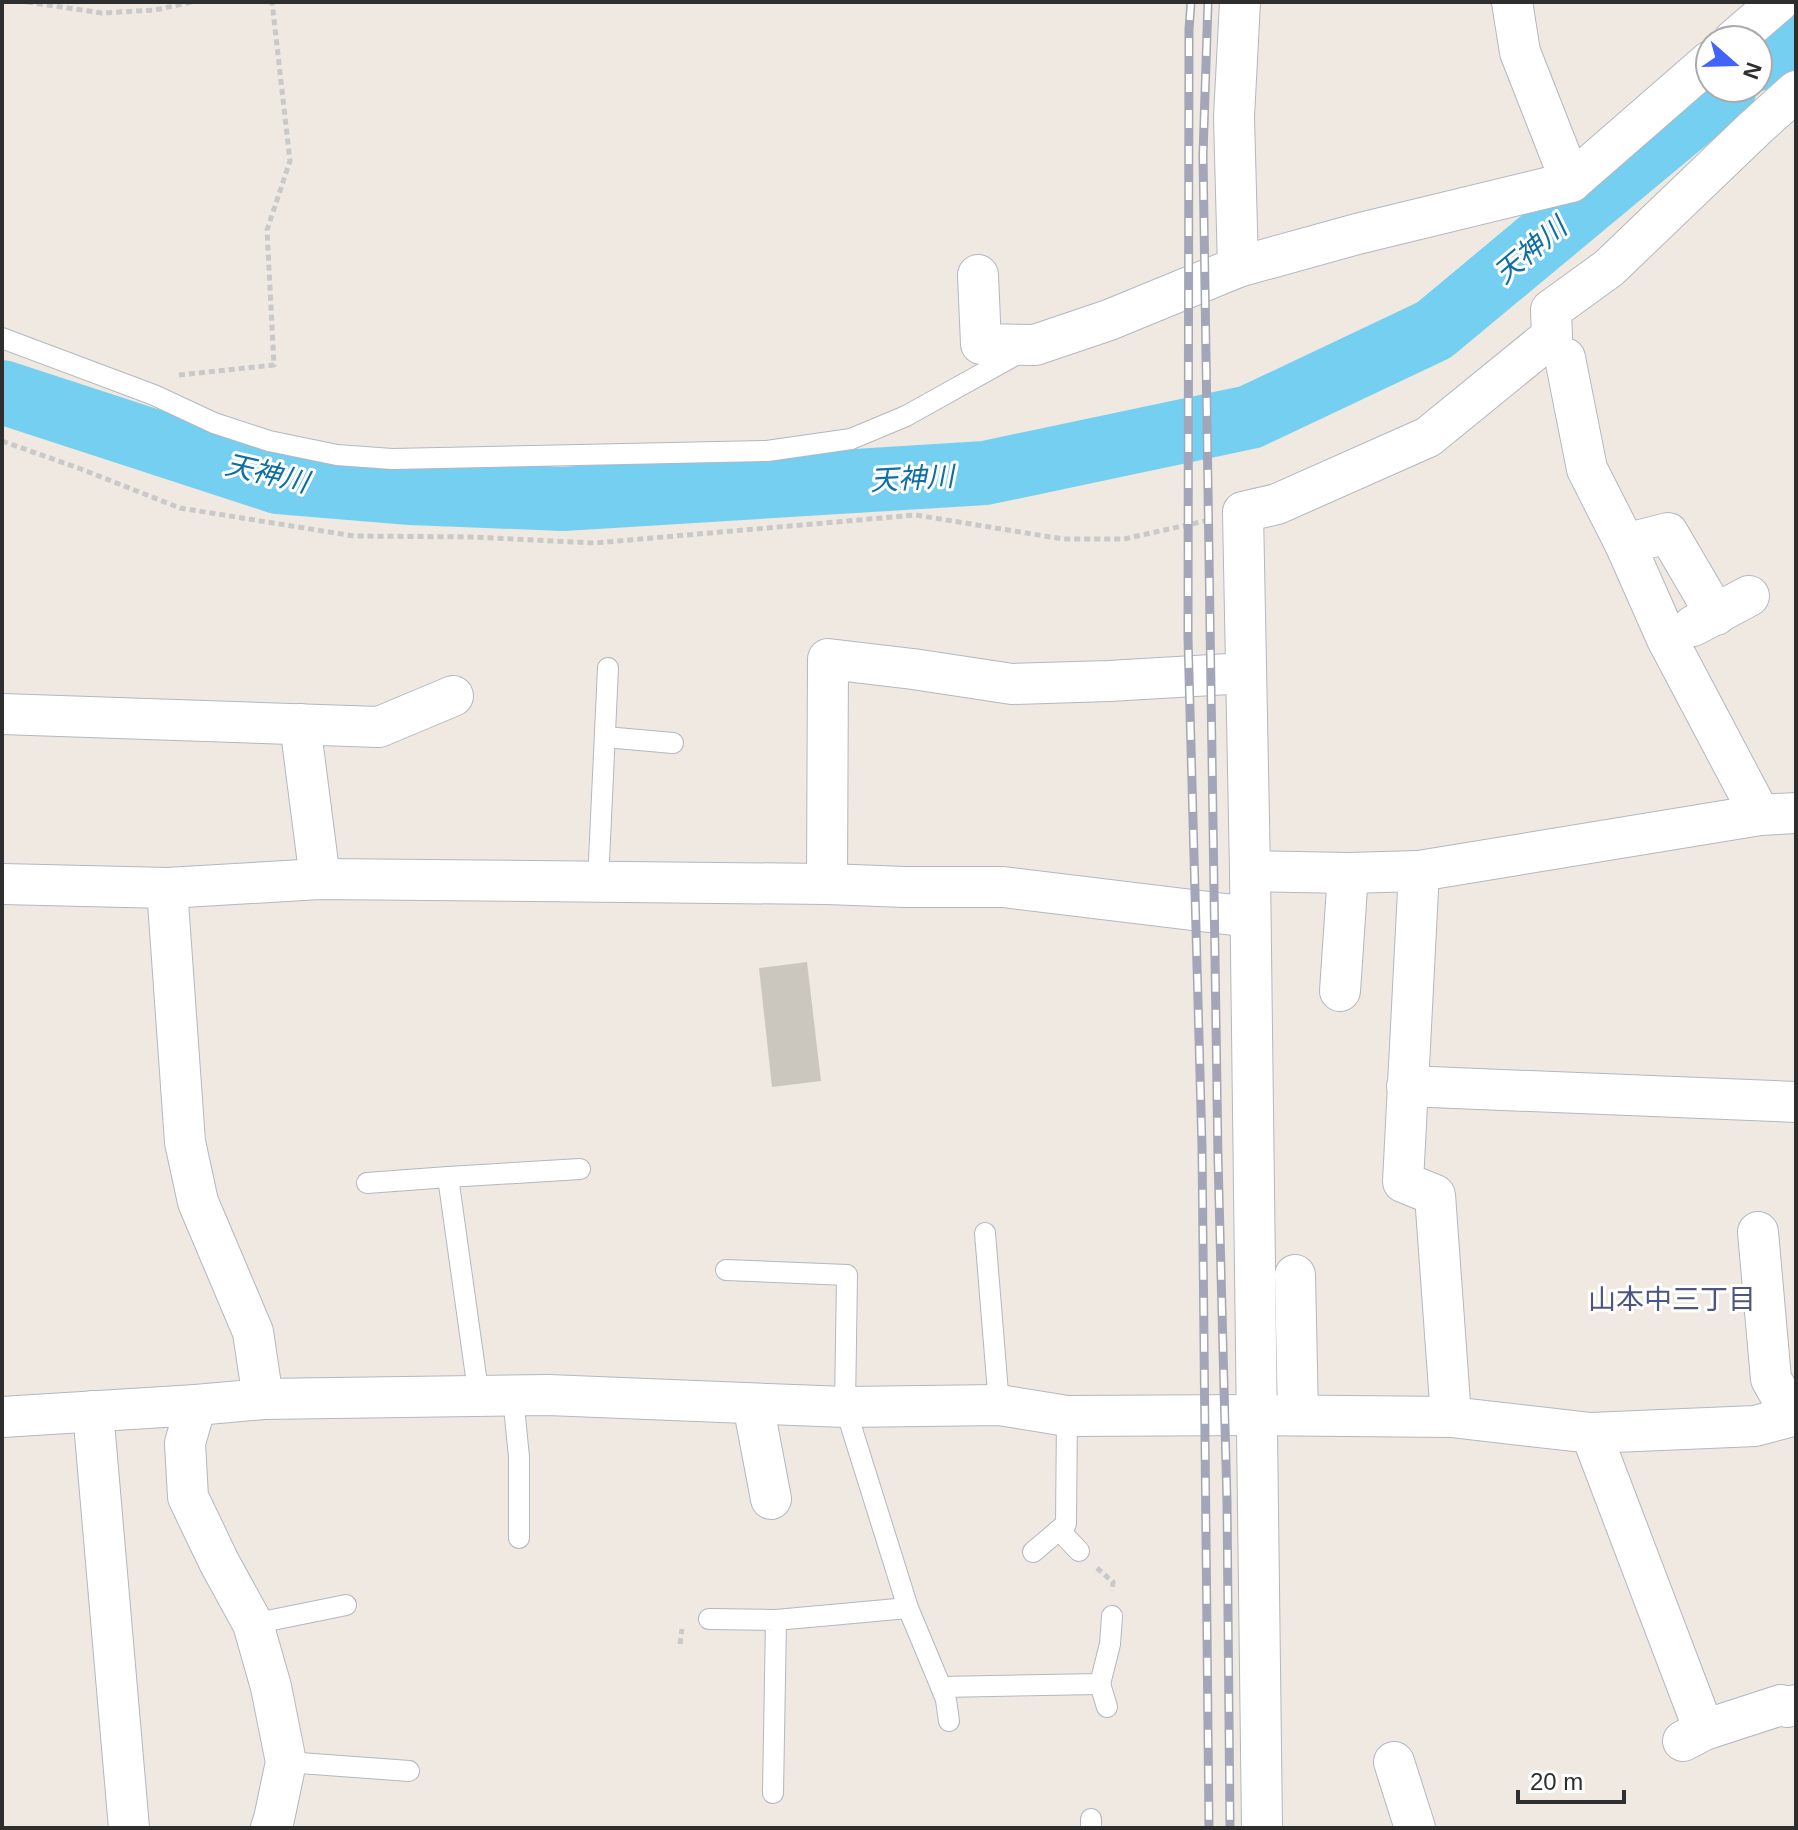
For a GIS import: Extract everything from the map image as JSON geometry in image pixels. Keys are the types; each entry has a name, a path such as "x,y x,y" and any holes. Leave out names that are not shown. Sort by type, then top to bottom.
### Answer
{"street":[{"path":"1238,267 1234,117 1240,2"},
{"path":"1512,2 1520,52 1571,182"},
{"path":"1753,24 1778,2"},
{"path":"978,275 981,344 1035,345 1109,320 1238,267 1357,234 1571,182 1694,75"},
{"path":"1262,1828 1243,512 1277,504 1428,437 1552,336 1551,310 1609,268 1796,91"},
{"path":"1459,411 1488,418 1565,358 1609,268"},
{"path":"1250,871 1419,871 1778,814 1667,639 1625,544 1587,469 1565,358"},
{"path":"1625,544 1668,533 1732,605 1667,639"},
{"path":"827,884 828,659 1012,684 1246,673"},
{"path":"2,714 379,727 453,696"},
{"path":"300,724 320,879"},
{"path":"1419,871 1403,1182 1435,1195 1451,1417"},
{"path":"1340,991 1348,873"},
{"path":"2,884 167,888 320,879 1003,887 1250,917"},
{"path":"167,888 185,1142 198,1202 253,1332 263,1399"},
{"path":"1407,1086 1796,1102"},
{"path":"2,1417 263,1399 548,1395 845,1407 999,1405 1067,1416 1451,1417 1591,1433 1755,1426 1794,1416 1771,1379 1758,1232"},
{"path":"1295,1275 1298,1415"},
{"path":"753,1404 771,1499"},
{"path":"196,1405 185,1443 188,1497 253,1624 271,1687 286,1762 271,1828"},
{"path":"93,1411 129,1828"},
{"path":"1591,1433 1693,1736 1781,1705 1796,1705"},
{"path":"1394,1762 1403,1813"}],"lane":[{"path":"2,338 119,381 214,423 269,441 337,455 392,459 767,451 851,439 906,416 1035,345"},
{"path":"598,882 608,668"},
{"path":"605,737 673,743"},
{"path":"367,1183 580,1169"},
{"path":"448,1177 496,1397 519,1457 519,1538"},
{"path":"985,1233 999,1405"},
{"path":"726,1270 847,1275 845,1407 908,1608 946,1700 949,1721"},
{"path":"1033,1552 1066,1524 1067,1416"},
{"path":"1059,1530 1079,1551"},
{"path":"253,1624 346,1605"},
{"path":"709,1619 776,1620 908,1608"},
{"path":"1107,1707 1100,1684 1110,1644 1112,1616"},
{"path":"773,1793 776,1620"},
{"path":"941,1687 1100,1684"},
{"path":"753,1745 774,1745"},
{"path":"286,1762 409,1771"}],"path":[{"path":"27,2 102,13 155,10 192,2"},
{"path":"119,381 274,365 267,230 290,161 272,2"},
{"path":"2,441 180,508 354,536 474,537 595,543 916,515 1063,539 1124,539 1243,512"},
{"path":"1079,1551 1113,1582 1112,1616"}],"building":[{"path":"807,962 821,1081 772,1087 759,968"}],"waterway":[{"name":"天神川","path":"1774,45 1796,25"},
{"name":"天神川","path":"2,392 278,482 411,493 563,499 985,473 1250,417 1434,330 1706,104"}],"railway":[{"path":"1191,2 1188,638 1202,1147 1209,1828"},
{"path":"1208,2 1203,155 1230,1828"}],"district":[{"name":"山本中三丁目","path":"1672,1299"}]}
